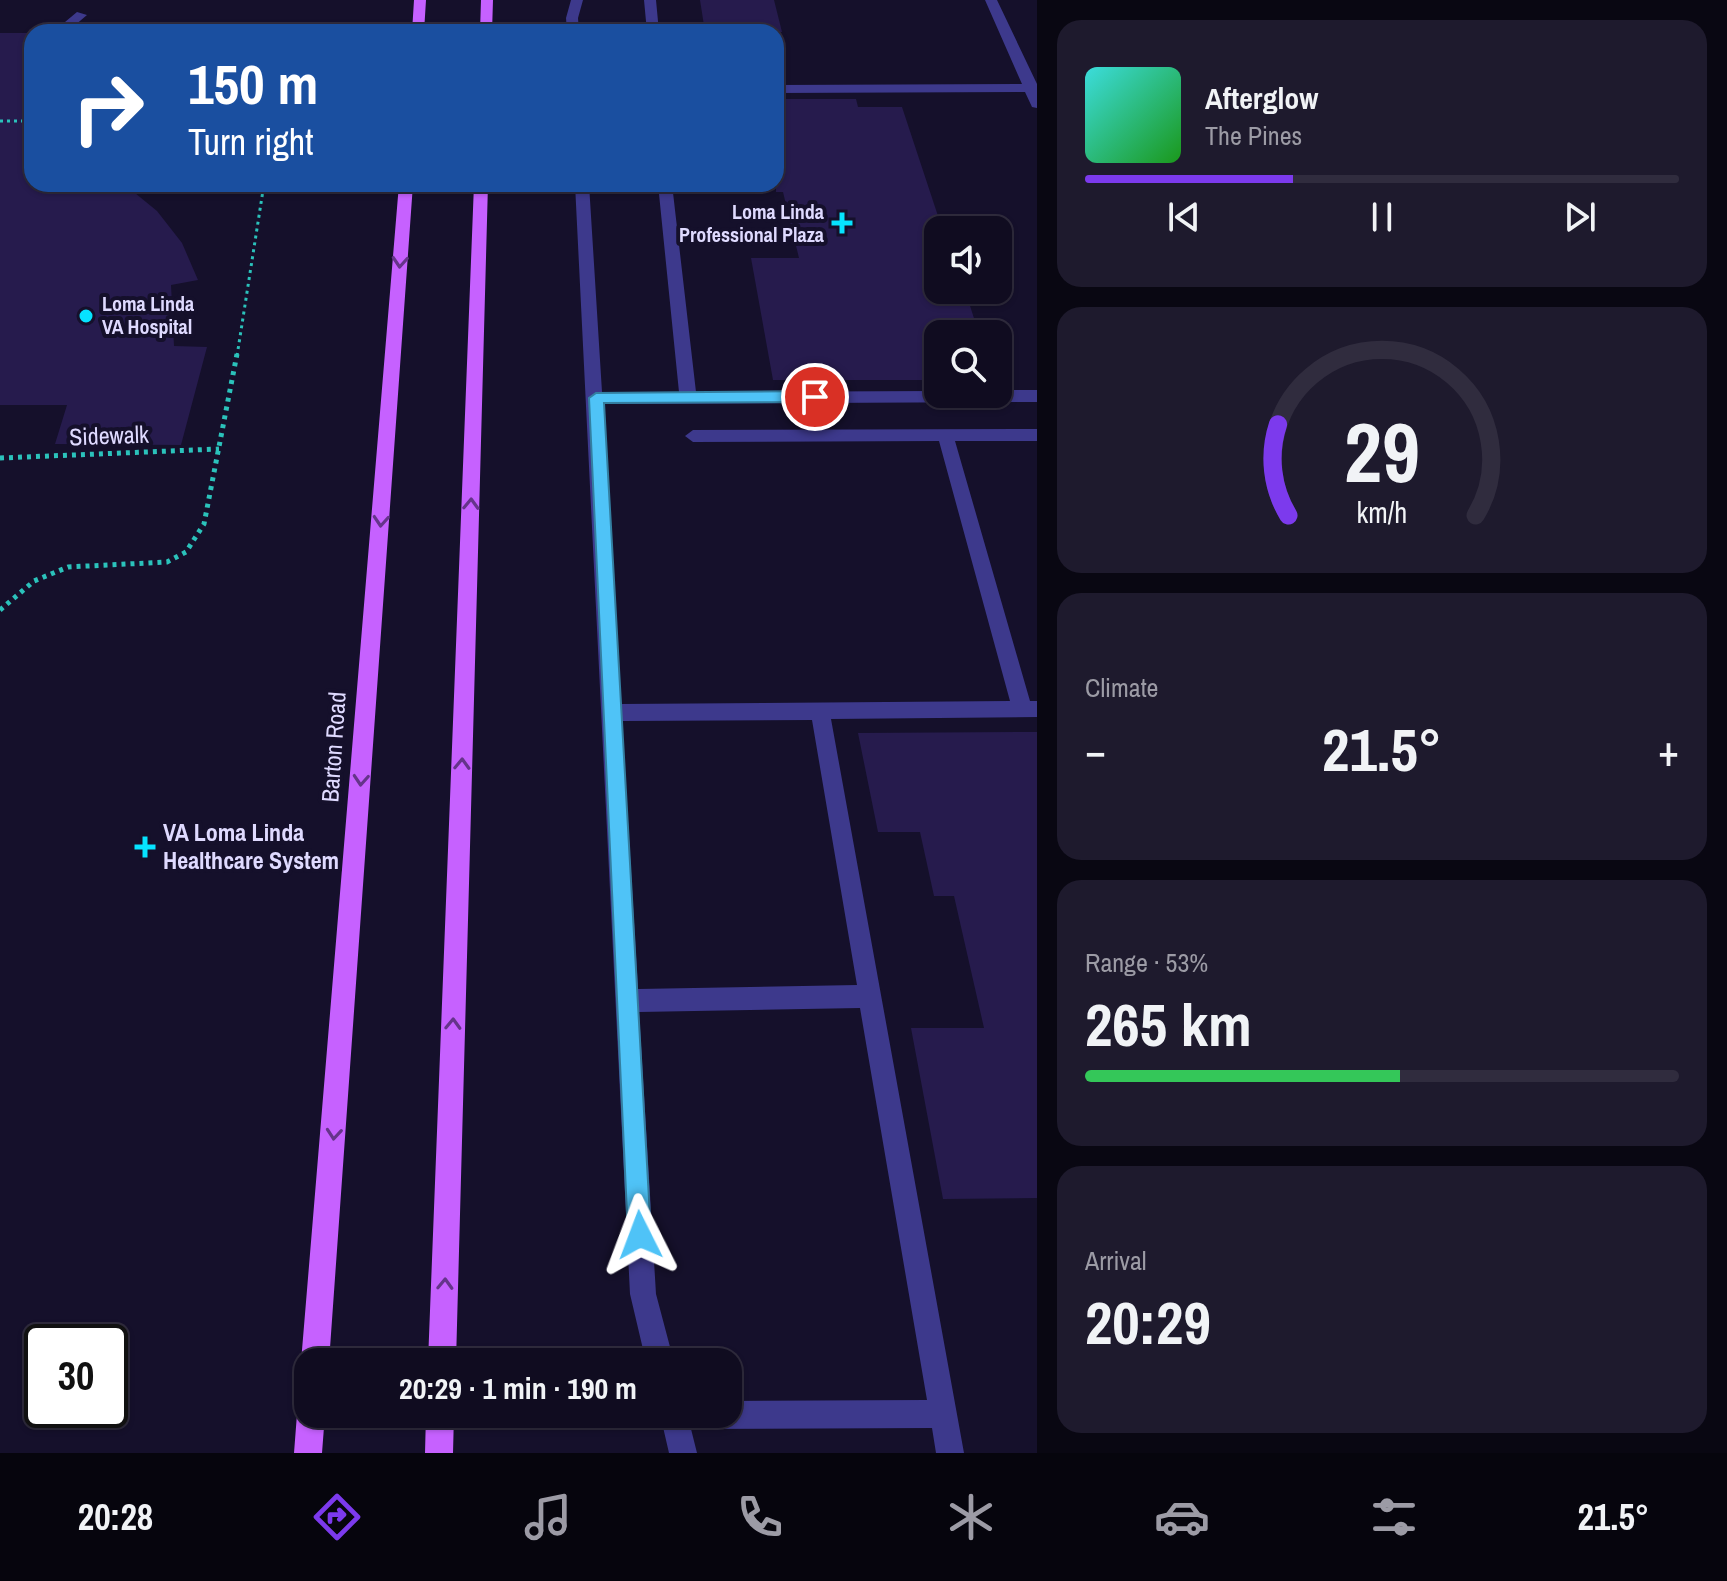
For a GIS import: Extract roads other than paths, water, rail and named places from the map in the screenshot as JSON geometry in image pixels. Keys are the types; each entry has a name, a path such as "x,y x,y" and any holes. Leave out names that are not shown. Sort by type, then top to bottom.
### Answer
{"main road":[{"path":"418,24 420,0"},
{"path":"486,24 487,0"},
{"name":"Barton Road","path":"316,1348 405,192"},
{"path":"442,1348 481,192"},
{"path":"308,1453 310,1428"},
{"path":"439,1453 440,1428"}],"street":[{"path":"572,24 577,0"},
{"path":"650,0 652,24"},
{"path":"991,0 1034,88 1037,104"},
{"path":"69,24 81,15"},
{"path":"784,89 1034,88"},
{"path":"583,192 643,1294 656,1348"},
{"path":"666,192 688,397"},
{"path":"596,398 1037,396"},
{"path":"613,713 1029,709 945,434"},
{"path":"693,436 1037,435"},
{"path":"820,711 950,1453"},
{"path":"626,1001 870,996"},
{"path":"742,1415 944,1414"},
{"path":"677,1428 683,1453"}],"place":[{"name":"Loma Linda Professional Plaza","path":"842,223"},
{"name":"Loma Linda VA Hospital","path":"86,316"},
{"name":"VA Loma Linda Healthcare System","path":"145,847"}]}
